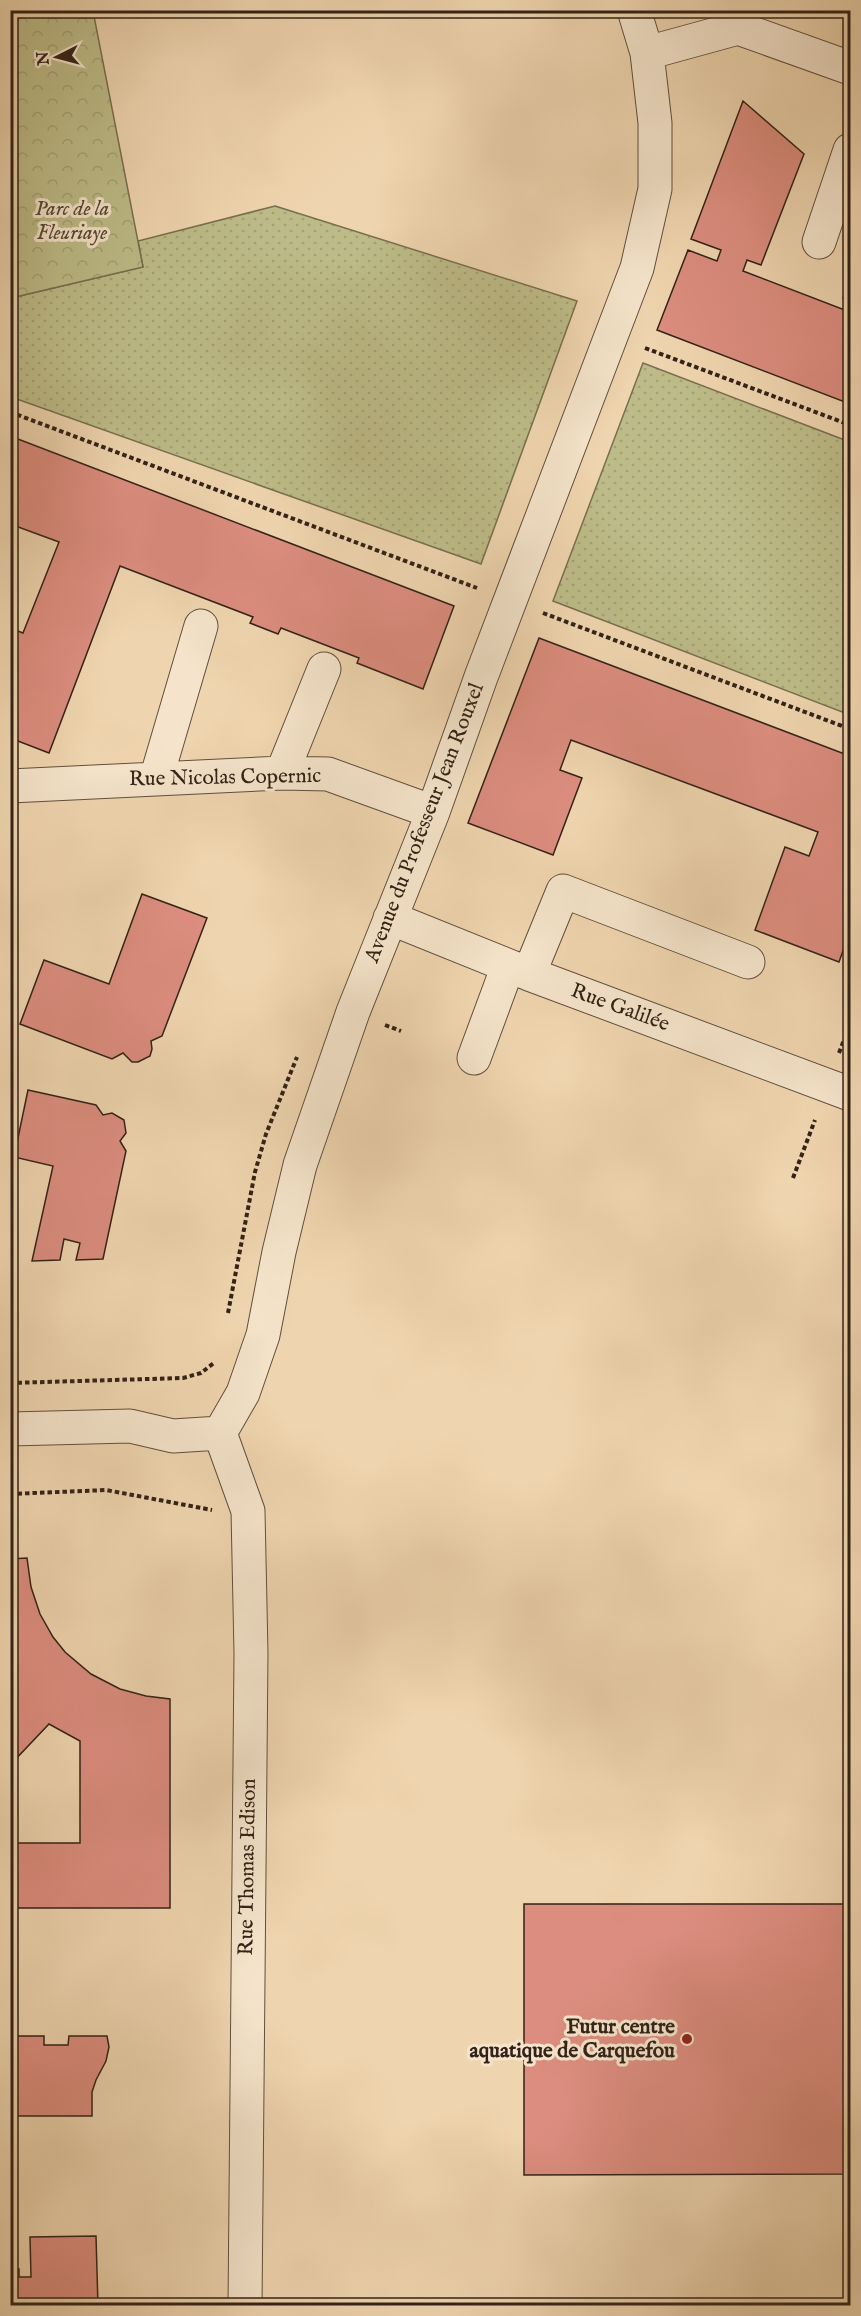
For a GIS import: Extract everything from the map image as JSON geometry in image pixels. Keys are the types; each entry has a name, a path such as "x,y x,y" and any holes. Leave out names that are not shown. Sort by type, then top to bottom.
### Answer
{"street":[{"name":"Avenue du Professeur Jean Rouxel","path":"220,1433 243,1393 263,1335 279,1252 300,1165 353,1012 433,812 510,600 637,268 655,189 655,123 647,53 634,10"},
{"path":"647,53 738,28 850,68"},
{"path":"819,242 850,150"},
{"path":"156,779 201,626"},
{"path":"282,773 324,669"},
{"name":"Rue Nicolas Copernic","path":"10,786 282,773 328,774 433,812"},
{"path":"474,1058 563,891 748,962"},
{"name":"Rue Galilée","path":"390,918 519,970 850,1094"},
{"path":"10,1429 130,1426 173,1436 220,1433"},
{"name":"Rue Thomas Edison","path":"220,1433 248,1511 251,1665 244,2306"}],"path":[{"path":"612,336 850,425"},
{"path":"10,412 850,729"},
{"path":"10,1494 106,1490 210,1510 248,1511"}],"green space":[{"name":"Parc de la Fleuriaye","path":"10,11 93,11 143,267 11,298"},
{"path":"275,206 577,301 481,564 11,397 11,298 143,267 138,241"},
{"path":"643,363 850,442 850,715 553,601"}],"building":[{"path":"743,101 804,154 761,265 747,260 743,271 850,312 850,404 657,330 688,250 717,261 721,250 691,239"},
{"path":"850,278 850,300 843,298"},
{"path":"10,436 454,606 423,689 357,663 359,658 281,628 278,634 250,623 253,617 120,566 49,753 10,738 10,628 23,633 59,542 10,524"},
{"path":"539,638 850,756 850,931 839,962 755,930 785,847 809,856 818,832 571,740 560,770 582,778 553,855 468,823"},
{"path":"142,894 207,918 162,1036 151,1041 150,1056 138,1062 132,1062 123,1053 112,1059 20,1024 44,960 109,984"},
{"path":"28,1090 96,1105 103,1115 112,1113 124,1120 126,1133 120,1141 126,1151 103,1259 76,1260 80,1243 64,1239 60,1260 32,1261 53,1166 14,1157"},
{"path":"27,1558 31,1587 40,1614 65,1652 91,1674 120,1689 170,1699 170,1908 10,1908 11,1843 80,1843 80,1741 49,1724 10,1765 10,1559"},
{"name":"Futur centre aquatique de Carquefou","path":"524,1904 850,1904 850,2174 524,2175"},
{"path":"10,2036 44,2036 44,2045 68,2045 69,2036 107,2036 109,2047 106,2061 92,2092 92,2116 10,2116"},
{"path":"96,2236 98,2306 10,2306 10,2269 19,2269 19,2277 31,2277 30,2237"}],"place":[{"name":"Futur centre aquatique de Carquefou","path":"687,2039"}]}
